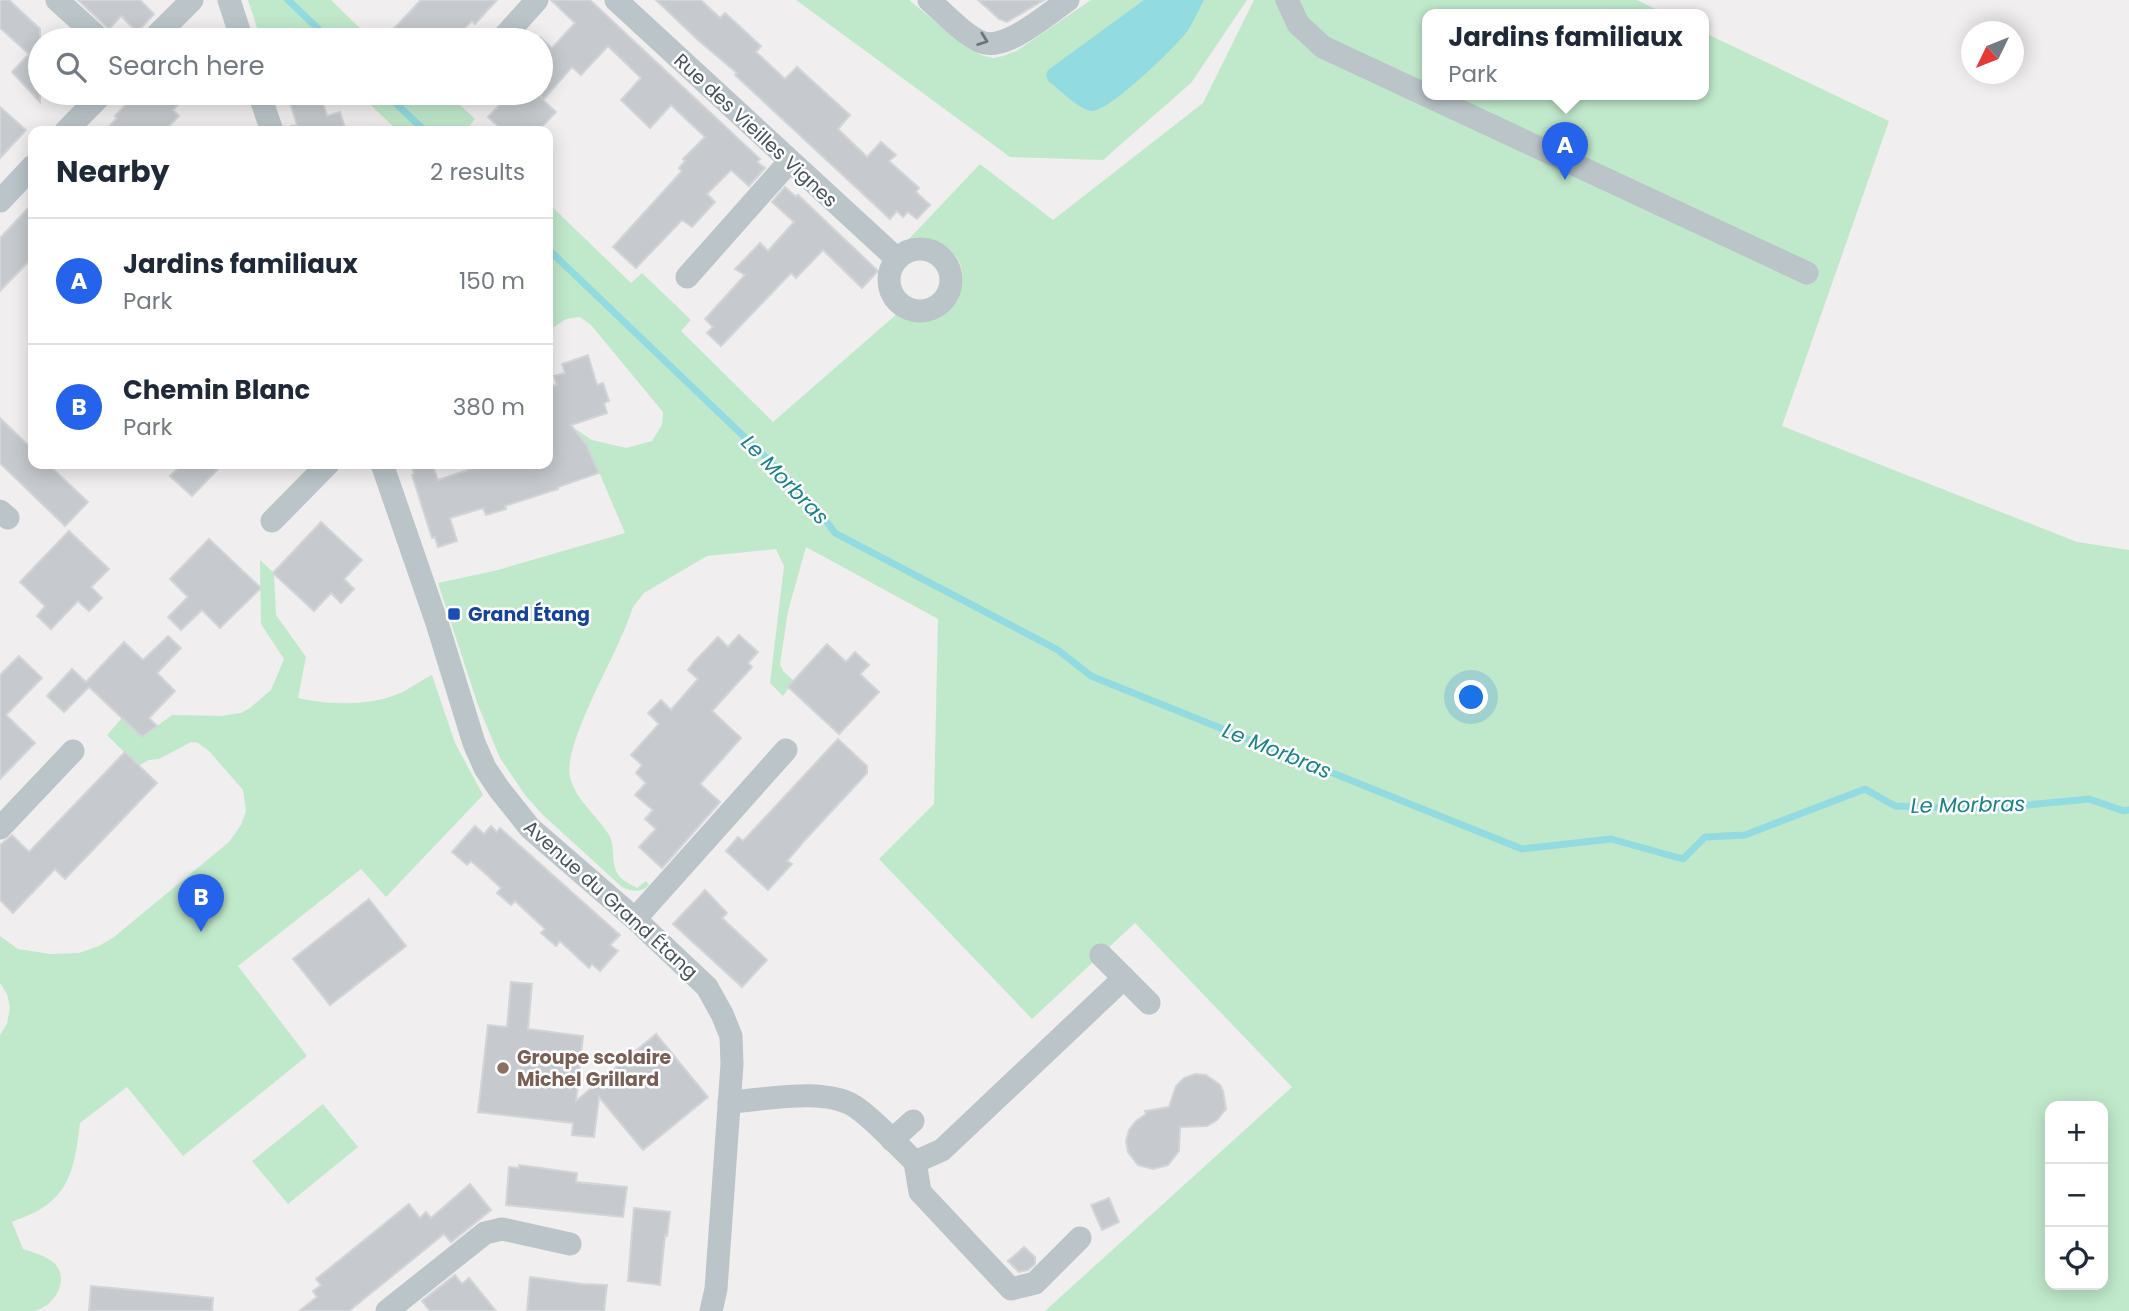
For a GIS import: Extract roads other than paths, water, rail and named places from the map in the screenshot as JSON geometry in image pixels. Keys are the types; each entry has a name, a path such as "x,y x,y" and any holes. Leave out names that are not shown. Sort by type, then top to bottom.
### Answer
{"street":[{"path":"57,0 88,28"},
{"path":"164,28 192,0"},
{"path":"229,0 238,28"},
{"path":"512,28 537,0"},
{"name":"Rue des Vieilles Vignes","path":"616,0 897,259"},
{"path":"929,0 974,37 994,44 1012,38 1068,0"},
{"path":"1287,0 1297,24 1323,47 1422,93"},
{"path":"1437,100 1807,273"},
{"path":"71,126 91,105"},
{"path":"263,105 270,126"},
{"path":"687,276 790,161"},
{"path":"0,201 28,171"},
{"path":"272,521 323,469"},
{"name":"Avenue du Grand Étang","path":"384,469 437,623 474,743 485,768 530,828 635,919 707,987 722,1013 730,1036 732,1064 716,1289 711,1311"},
{"path":"635,919 786,750"},
{"path":"0,828 73,751"},
{"path":"1101,955 1149,1003"},
{"path":"915,1161 942,1150 1124,978"},
{"path":"729,1102 818,1095 855,1107 915,1161 920,1192 1011,1289 1035,1283 1080,1238"},
{"path":"892,1140 913,1121"},
{"path":"387,1311 485,1233 502,1229 570,1244"}],"water":[{"path":"1144,0 1204,0 1189,29 1179,41 1141,78 1101,108 1092,111 1081,107 1048,81 1048,70"}],"waterway":[{"name":"Le Morbras","path":"288,0 317,28"},
{"name":"Le Morbras","path":"398,105 420,126"},
{"name":"Le Morbras","path":"553,254 782,473 817,509 835,533 1058,650 1091,676 1522,849 1611,839 1683,859 1705,837 1745,835 1865,789 1895,806 1987,809 2089,799 2124,811 2129,810"}],"place":[{"name":"Jardins familiaux","path":"1565,180"},
{"name":"Grand Étang","path":"454,614"},
{"name":"Chemin Blanc","path":"201,932"},
{"name":"Groupe scolaire Michel Grillard","path":"503,1068"}]}
